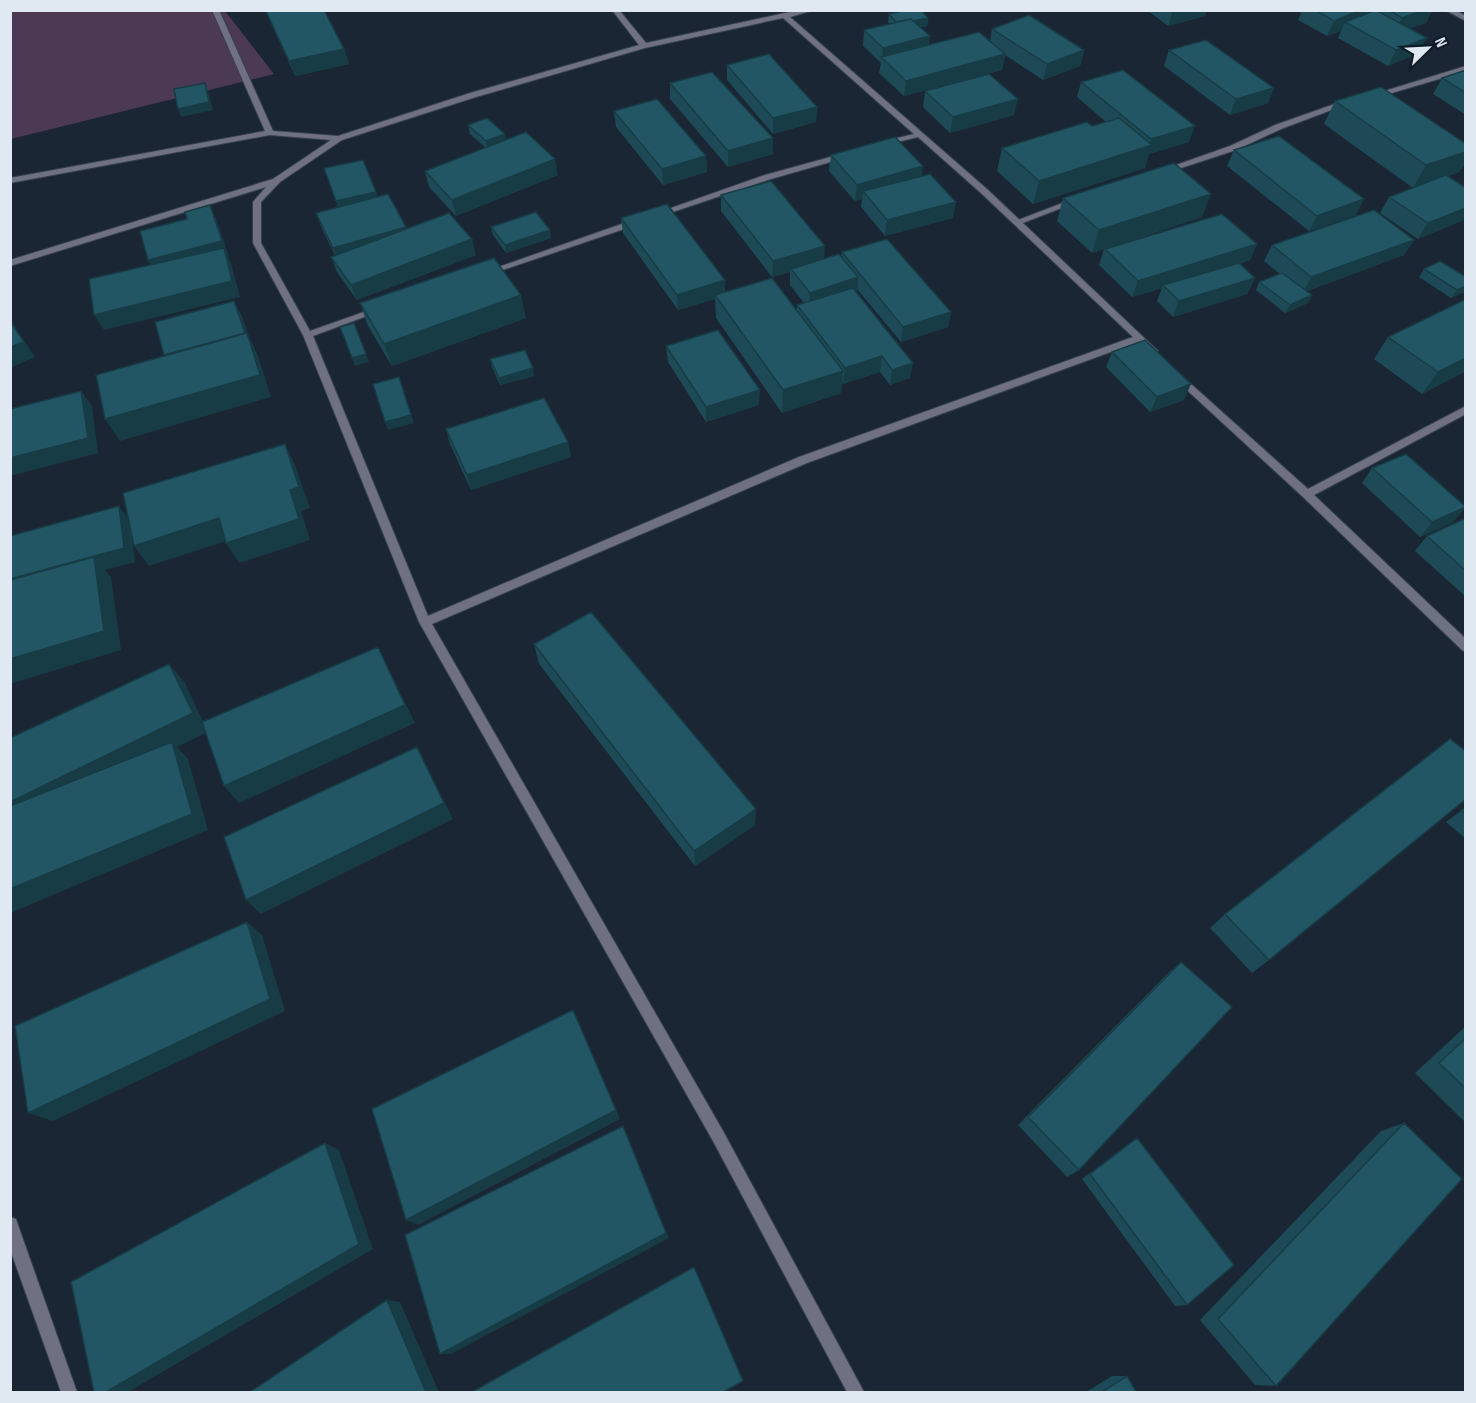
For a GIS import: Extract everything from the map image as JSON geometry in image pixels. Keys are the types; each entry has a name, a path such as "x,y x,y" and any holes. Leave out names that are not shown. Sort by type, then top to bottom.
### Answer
{"street":[{"path":"215,10 270,133"},
{"path":"615,10 644,46"},
{"path":"811,10 644,46 473,95 339,138 277,180 257,202 257,243 308,335 425,622 718,1136 856,1392"},
{"path":"1448,10 1466,19"},
{"path":"786,17 921,134 1157,355"},
{"path":"1367,97 1466,68"},
{"path":"1157,173 1233,148 1278,127 1357,100"},
{"path":"10,181 270,133 339,138"},
{"path":"877,146 921,134"},
{"path":"476,277 768,177 855,152"},
{"path":"10,263 277,180"},
{"path":"1017,222 1082,199"},
{"path":"308,335 386,308"},
{"path":"425,622 803,460 1140,338"},
{"path":"1173,372 1307,494 1466,647"},
{"path":"1307,494 1466,409"},
{"path":"10,1225 69,1392"}],"shaded area":[{"path":"10,11 225,11 274,74 11,139"}],"building":[{"path":"324,10 344,49 289,61 266,11"},
{"path":"906,10 921,10 928,18 896,22 889,14"},
{"path":"1315,10 1361,10 1334,21"},
{"path":"1376,10 1427,38 1396,50 1345,22"},
{"path":"1389,10 1424,10 1402,18"},
{"path":"1029,15 1084,50 1047,64 992,29"},
{"path":"911,19 930,36 883,48 864,30"},
{"path":"979,32 1005,54 906,81 881,57"},
{"path":"1206,40 1274,88 1236,99 1169,50"},
{"path":"769,54 817,107 773,118 727,65"},
{"path":"1123,70 1195,126 1151,139 1081,82"},
{"path":"1466,70 1466,93 1442,78"},
{"path":"712,72 773,138 728,151 670,83"},
{"path":"989,74 1018,99 953,117 925,91"},
{"path":"205,83 209,102 178,109 174,89"},
{"path":"1381,87 1466,144 1466,152 1426,165 1335,101"},
{"path":"657,99 706,156 662,169 614,111"},
{"path":"487,118 505,134 486,141 468,125"},
{"path":"1119,118 1152,145 1039,181 1002,148 1087,122 1092,126"},
{"path":"526,132 555,159 452,200 425,171"},
{"path":"1279,136 1364,199 1317,216 1234,150"},
{"path":"895,137 923,166 857,185 831,155"},
{"path":"363,160 376,192 336,201 324,168"},
{"path":"1174,163 1211,194 1099,230 1063,198"},
{"path":"930,174 956,202 887,220 863,191"},
{"path":"1446,175 1466,188 1466,208 1428,223 1389,197"},
{"path":"771,181 825,246 773,261 721,195"},
{"path":"388,194 406,227 333,248 316,213"},
{"path":"667,204 725,280 677,295 621,218"},
{"path":"210,205 222,241 148,260 140,231 187,219 185,212"},
{"path":"1374,210 1414,240 1311,277 1272,245"},
{"path":"536,212 550,230 505,245 491,227"},
{"path":"449,213 472,239 351,285 331,257"},
{"path":"1222,214 1257,244 1138,281 1105,249"},
{"path":"887,239 951,312 903,327 842,252"},
{"path":"224,248 232,281 94,315 89,279"},
{"path":"839,254 858,277 810,293 791,269"},
{"path":"494,258 521,295 384,344 360,303"},
{"path":"1440,261 1466,277 1466,286 1457,290 1424,269"},
{"path":"1239,263 1255,278 1179,301 1163,285"},
{"path":"1282,273 1312,295 1290,305 1259,282"},
{"path":"772,278 843,371 783,390 715,295"},
{"path":"853,288 913,363 892,370 882,356 845,368 797,305"},
{"path":"1466,299 1466,358 1438,372 1388,337"},
{"path":"234,301 245,333 164,355 155,322"},
{"path":"10,321 24,342 10,347"},
{"path":"354,323 366,354 352,358 340,327"},
{"path":"718,330 760,390 706,407 666,346"},
{"path":"247,333 260,375 105,419 96,375"},
{"path":"1145,340 1191,384 1157,397 1112,352"},
{"path":"525,350 533,368 499,378 490,359"},
{"path":"399,377 411,415 385,422 373,384"},
{"path":"81,391 88,438 10,458 10,409"},
{"path":"544,398 568,442 467,475 446,429"},
{"path":"285,444 299,487 290,490 299,519 226,543 219,518 134,546 123,493"},
{"path":"1406,454 1466,507 1432,522 1372,468"},
{"path":"119,506 124,548 10,579 10,536"},
{"path":"1466,518 1466,571 1427,536"},
{"path":"94,557 104,631 10,659 10,580"},
{"path":"591,612 756,809 694,851 534,644"},
{"path":"378,647 405,705 224,786 202,722"},
{"path":"169,664 193,713 10,802 10,738"},
{"path":"1450,739 1466,751 1466,799 1269,960 1225,914"},
{"path":"172,742 192,814 10,889 10,806"},
{"path":"417,747 444,803 246,900 224,837"},
{"path":"247,922 270,999 28,1113 15,1026"},
{"path":"1181,962 1232,1007 1079,1170 1028,1117"},
{"path":"573,1010 616,1110 406,1220 372,1109"},
{"path":"1466,1038 1466,1089 1439,1063"},
{"path":"1404,1123 1462,1179 1276,1386 1218,1319"},
{"path":"623,1126 666,1233 440,1354 405,1235"},
{"path":"1137,1138 1234,1265 1187,1305 1090,1174"},
{"path":"325,1143 359,1244 106,1392 94,1392 71,1282"},
{"path":"694,1267 743,1381 723,1392 472,1392"},
{"path":"387,1300 426,1392 250,1392"},
{"path":"1127,1376 1136,1392 1102,1392"}]}
